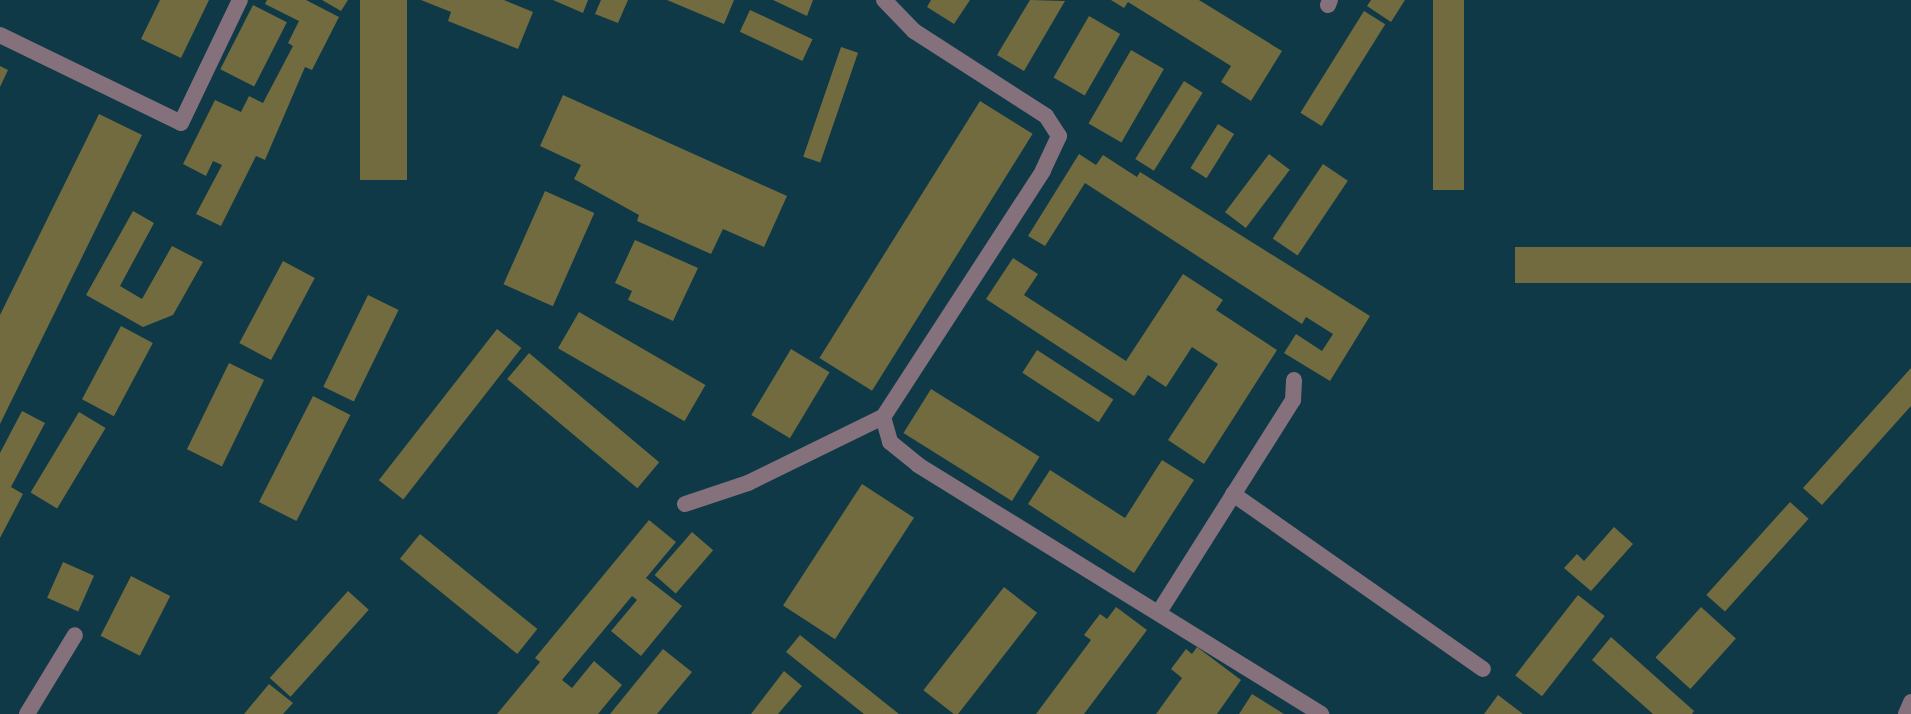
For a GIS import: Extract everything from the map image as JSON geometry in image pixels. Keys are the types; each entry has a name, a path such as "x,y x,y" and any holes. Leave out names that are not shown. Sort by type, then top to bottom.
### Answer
{"street":[{"path":"0,35 181,123 240,0"},
{"path":"685,504 748,483 883,417 1043,171 1059,136 1046,116 914,31 884,0"},
{"path":"1159,612 1293,400 1294,380"},
{"path":"883,417 890,442 918,465 1321,714"},
{"path":"1233,494 1483,669"},
{"path":"27,714 75,635"},
{"path":"1906,714 1911,702"}],"building":[{"path":"160,0 209,0 181,58 141,39"},
{"path":"267,0 306,0 339,17 312,70 305,67 265,160 256,156 221,226 196,214 222,165 213,161 206,176 183,164 215,100 241,112 249,96 263,103 293,46 288,43 299,21 265,4"},
{"path":"322,0 348,0 341,11"},
{"path":"360,0 407,0 407,180 360,180"},
{"path":"421,0 504,0 533,12 518,49 448,21 451,12"},
{"path":"553,0 588,0 583,13"},
{"path":"601,0 628,0 618,23 595,14"},
{"path":"667,0 734,0 724,24"},
{"path":"773,0 813,0 807,16"},
{"path":"931,0 970,0 954,24 927,7"},
{"path":"1030,0 1065,1 1024,71 997,55"},
{"path":"1111,0 1199,0 1282,51 1251,101 1221,82 1231,66 1128,2 1124,8"},
{"path":"1371,0 1405,0 1391,22 1367,6"},
{"path":"1433,0 1464,0 1464,190 1433,190"},
{"path":"253,5 287,22 254,86 220,69"},
{"path":"750,10 813,39 802,61 740,32"},
{"path":"1364,11 1385,24 1322,126 1300,113"},
{"path":"1089,16 1120,34 1085,95 1054,77"},
{"path":"841,47 858,53 820,163 803,157"},
{"path":"1131,50 1164,69 1121,143 1088,124"},
{"path":"0,66 8,70 0,87"},
{"path":"1184,81 1203,93 1154,171 1135,159"},
{"path":"563,95 787,196 764,247 723,229 711,254 637,221 639,215 574,179 581,165 540,146"},
{"path":"980,101 1033,134 872,391 819,358"},
{"path":"99,114 142,135 0,424 0,315"},
{"path":"1218,124 1234,134 1207,178 1190,168"},
{"path":"1079,154 1096,165 1103,155 1137,177 1140,172 1370,316 1330,381 1284,353 1296,334 1322,351 1333,334 1306,317 1302,324 1085,183 1045,246 1028,236"},
{"path":"1269,154 1290,170 1246,228 1225,212"},
{"path":"1323,164 1348,181 1298,255 1273,239"},
{"path":"545,191 594,213 553,306 504,284"},
{"path":"133,211 154,223 120,286 142,299 172,246 203,262 173,315 143,327 86,295"},
{"path":"635,240 698,268 673,321 628,300 632,291 615,283"},
{"path":"1515,247 1911,247 1911,283 1515,283"},
{"path":"1013,258 1038,274 1024,295 1126,361 1183,274 1223,300 1216,310 1277,350 1204,464 1168,440 1218,364 1192,347 1166,387 1148,375 1134,396 986,299"},
{"path":"283,261 315,278 271,360 239,343"},
{"path":"368,295 399,310 354,402 323,387"},
{"path":"579,312 705,385 684,421 558,348"},
{"path":"121,326 153,343 114,416 82,399"},
{"path":"497,329 521,348 403,499 379,480"},
{"path":"791,349 830,372 790,438 751,415"},
{"path":"1037,350 1113,400 1099,422 1022,373"},
{"path":"529,353 659,462 637,488 507,379"},
{"path":"229,363 264,380 222,466 187,449"},
{"path":"1911,368 1911,406 1822,505 1803,488"},
{"path":"931,389 1040,457 1012,501 903,433"},
{"path":"313,396 350,415 296,521 259,502"},
{"path":"22,411 45,423 11,487 23,494 0,538 0,453"},
{"path":"79,412 106,428 57,509 31,493"},
{"path":"1162,460 1194,480 1134,573 1028,504 1050,470 1125,518"},
{"path":"862,484 914,518 835,639 783,606"},
{"path":"1790,502 1809,519 1725,612 1706,595"},
{"path":"649,520 676,542 646,578 682,606 641,656 611,631 637,600 632,596 562,680 572,688 594,661 622,685 598,714 497,714 540,662 535,658"},
{"path":"1614,527 1633,544 1591,591 1564,568 1577,554 1584,561"},
{"path":"692,532 713,550 676,593 655,575"},
{"path":"420,534 537,629 517,654 400,559"},
{"path":"63,562 94,576 78,611 47,598"},
{"path":"131,576 170,596 140,656 101,636"},
{"path":"1004,587 1037,613 958,714 954,714 923,690"},
{"path":"348,591 369,610 291,697 270,678"},
{"path":"1578,595 1605,616 1542,696 1515,675"},
{"path":"1116,607 1147,630 1084,714 1036,714 1091,640 1084,635 1100,614 1107,619"},
{"path":"1701,607 1736,638 1690,689 1655,658"},
{"path":"800,635 899,714 864,714 786,652"},
{"path":"1611,637 1694,711 1692,714 1653,714 1592,660"},
{"path":"1197,647 1241,680 1217,714 1156,714 1182,678 1171,669 1186,649 1192,654"},
{"path":"663,649 692,672 657,714 610,714"},
{"path":"784,671 802,686 778,714 751,714"},
{"path":"269,684 293,703 283,714 244,714"},
{"path":"1252,694 1284,714 1239,714"},
{"path":"1498,695 1523,714 1484,714"}]}
